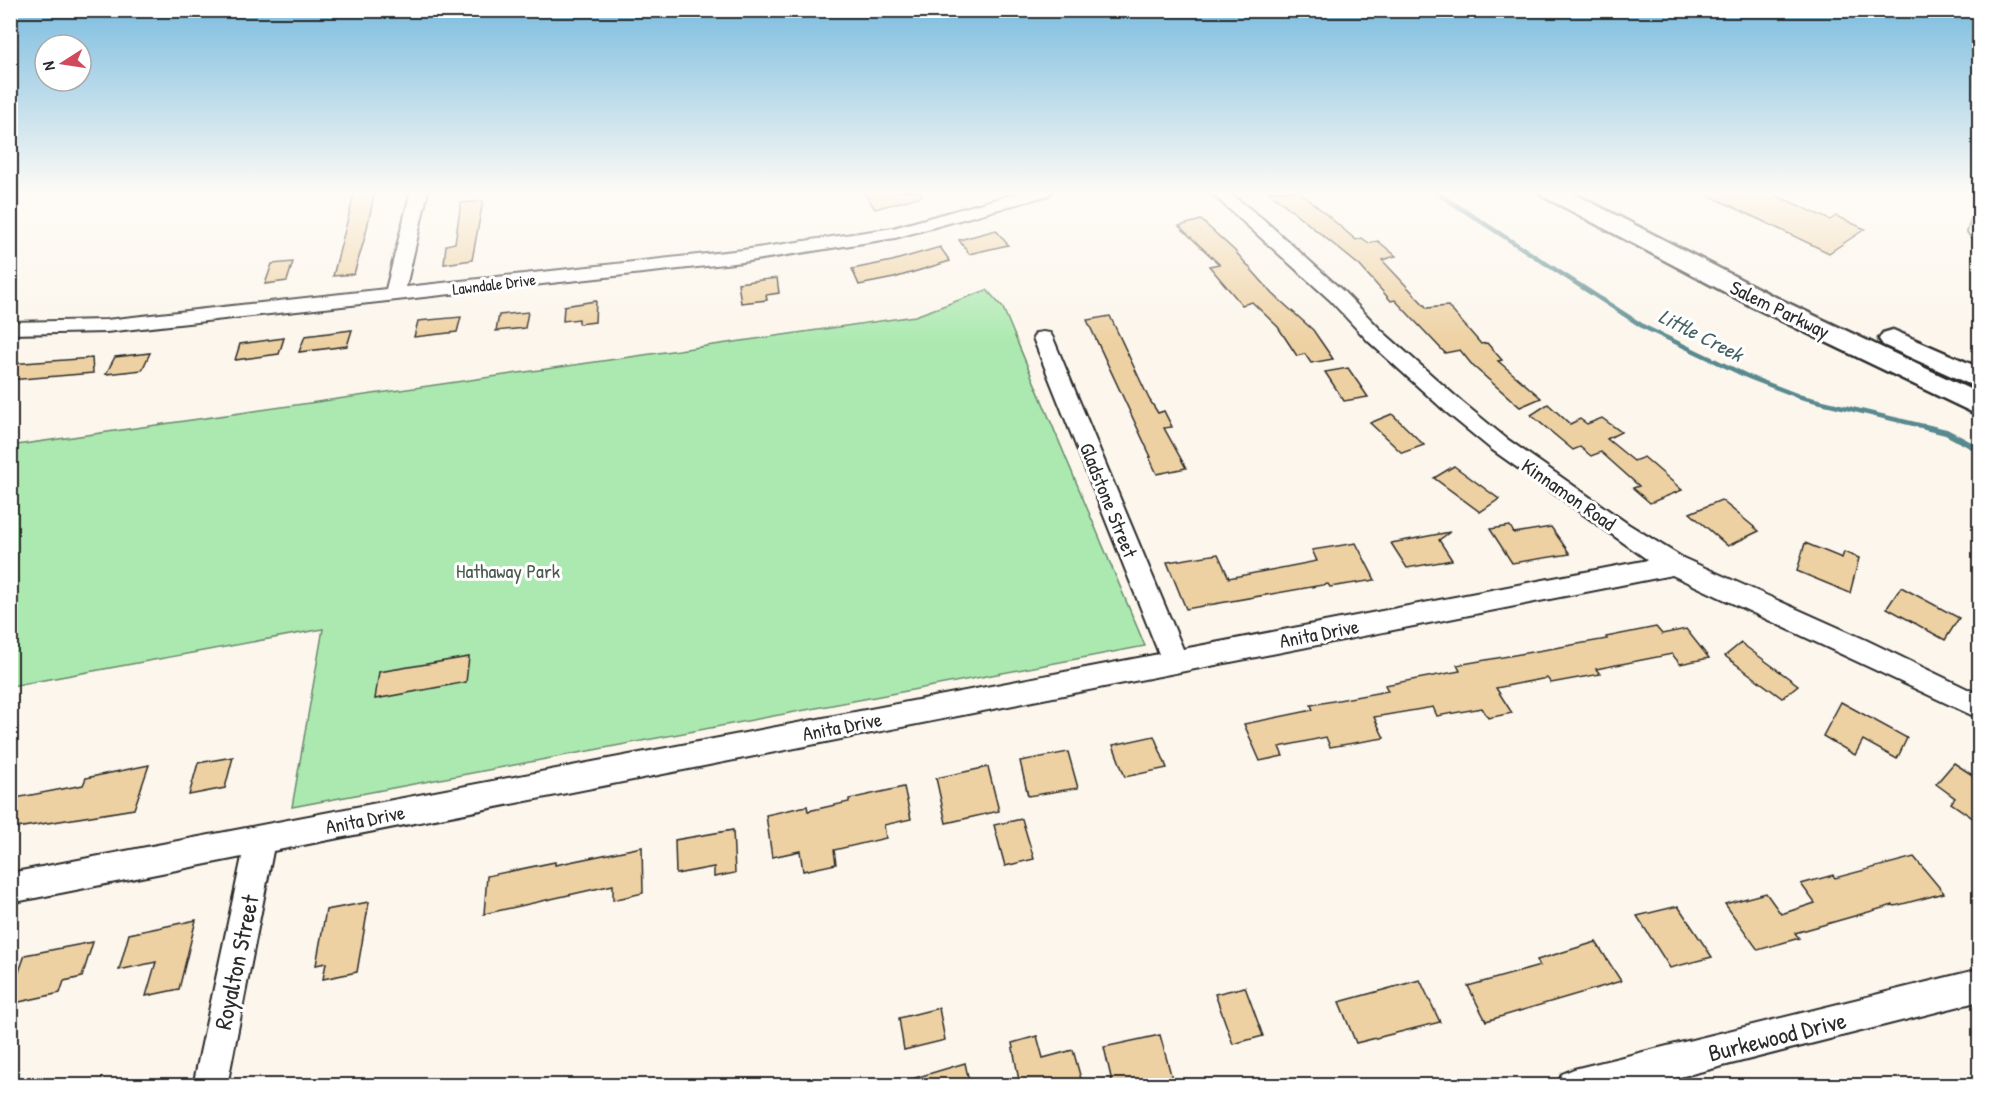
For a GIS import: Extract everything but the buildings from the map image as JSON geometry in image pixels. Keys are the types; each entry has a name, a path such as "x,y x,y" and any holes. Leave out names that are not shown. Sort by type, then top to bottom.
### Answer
{"highway":[{"name":"Salem Parkway","path":"1649,242 1762,301 1980,406"},
{"name":"Salem Parkway","path":"1682,242 1980,380"}],"street":[{"path":"394,296 407,242"},
{"name":"Lawndale Drive","path":"10,328 106,326 742,256 835,242"},
{"name":"Kinnamon Road","path":"1275,242 1337,296 1375,336 1499,444 1552,484 1674,565 1857,648 1980,708"},
{"name":"Gladstone Street","path":"1043,338 1175,662"},
{"name":"Anita Drive","path":"10,888 1674,565"},
{"name":"Royalton Street","path":"210,1086 261,839"},
{"name":"Burkewood Drive","path":"1574,1086 1980,985"}],"green space":[{"name":"Hathaway Park","path":"987,290 1003,308 1145,646 292,807 323,629 11,686 10,446 915,316"}],"waterway":[{"name":"Little Creek","path":"1513,242 1644,327 1749,377 1801,397 1931,428"},
{"name":"Little Creek","path":"1925,427 1946,432 1980,450"}]}
